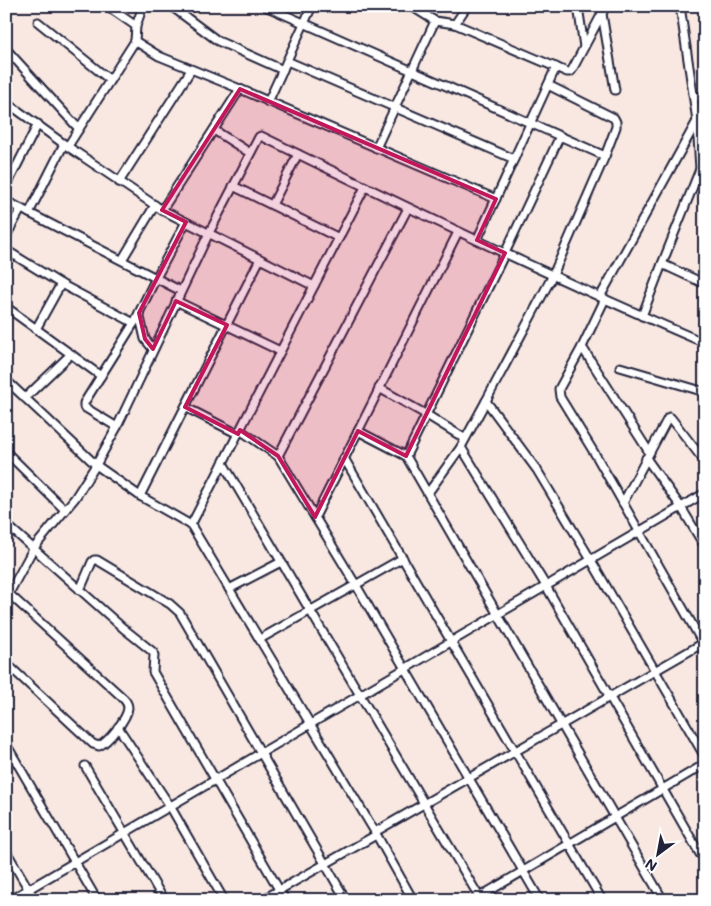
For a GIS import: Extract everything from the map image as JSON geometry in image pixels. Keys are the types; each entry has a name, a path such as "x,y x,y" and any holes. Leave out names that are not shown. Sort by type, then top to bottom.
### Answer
{"street":[{"path":"107,6 136,26"},
{"path":"29,213 66,145 79,129 135,41 136,26 143,6"},
{"path":"171,6 218,41 283,70"},
{"path":"265,6 605,156"},
{"path":"268,102 312,6"},
{"path":"411,6 435,20 455,24 567,72 572,70 606,6"},
{"path":"455,24 467,6"},
{"path":"578,6 584,47"},
{"path":"680,6 697,121 700,169 705,189"},
{"path":"602,14 616,90"},
{"path":"376,148 435,20"},
{"path":"38,22 110,80"},
{"path":"135,41 159,56 496,199"},
{"path":"6,49 79,129"},
{"path":"287,62 514,159"},
{"path":"477,240 556,68"},
{"path":"119,182 191,70"},
{"path":"428,494 461,447 464,438 554,275 616,127 614,118 548,85"},
{"path":"162,210 240,90"},
{"path":"694,97 705,97"},
{"path":"6,102 162,210 314,286"},
{"path":"262,900 468,777 704,644 598,459 560,397 559,389 582,347 602,298 697,121"},
{"path":"6,187 38,124"},
{"path":"214,130 250,152"},
{"path":"6,663 93,744 99,746 104,743 118,727 128,710 128,703 123,698 7,595 33,549 75,498 96,465 117,427 209,233 250,152 261,136 458,232 705,343"},
{"path":"406,456 560,136"},
{"path":"272,205 298,154"},
{"path":"642,316 700,169"},
{"path":"233,186 339,238"},
{"path":"191,525 365,188"},
{"path":"6,202 181,291"},
{"path":"122,260 154,205"},
{"path":"278,456 408,208"},
{"path":"6,236 21,209"},
{"path":"117,427 83,405 134,323 186,222"},
{"path":"315,517 458,232"},
{"path":"6,250 61,284 134,323"},
{"path":"140,496 260,259"},
{"path":"662,264 705,284"},
{"path":"36,329 61,284"},
{"path":"176,301 280,351"},
{"path":"6,307 101,376"},
{"path":"139,313 145,339 153,349"},
{"path":"582,347 705,546"},
{"path":"25,398 71,354"},
{"path":"620,366 705,392"},
{"path":"6,380 96,465 140,496 191,525 413,900"},
{"path":"379,388 464,438"},
{"path":"486,401 537,470 705,757"},
{"path":"185,407 239,432 278,456 356,585 540,900"},
{"path":"623,503 669,417 705,462"},
{"path":"358,431 406,456 664,900"},
{"path":"461,447 546,586 700,854 705,857"},
{"path":"6,452 65,510"},
{"path":"344,458 602,900"},
{"path":"223,463 424,803 478,899 705,764"},
{"path":"10,900 705,493"},
{"path":"6,524 122,628 153,652 153,672 285,900"},
{"path":"260,639 403,558"},
{"path":"80,590 92,562 97,560 180,612 346,900"},
{"path":"229,589 282,562"},
{"path":"118,727 170,806 224,900"},
{"path":"6,744 96,900"},
{"path":"85,766 164,900"},
{"path":"6,851 35,900"}],"highlighted area":[{"path":"240,89 496,199 477,240 505,253 406,456 358,431 315,517 278,456 240,430 238,434 185,407 227,325 176,301 153,349 145,339 139,313 186,222 162,210"}]}
